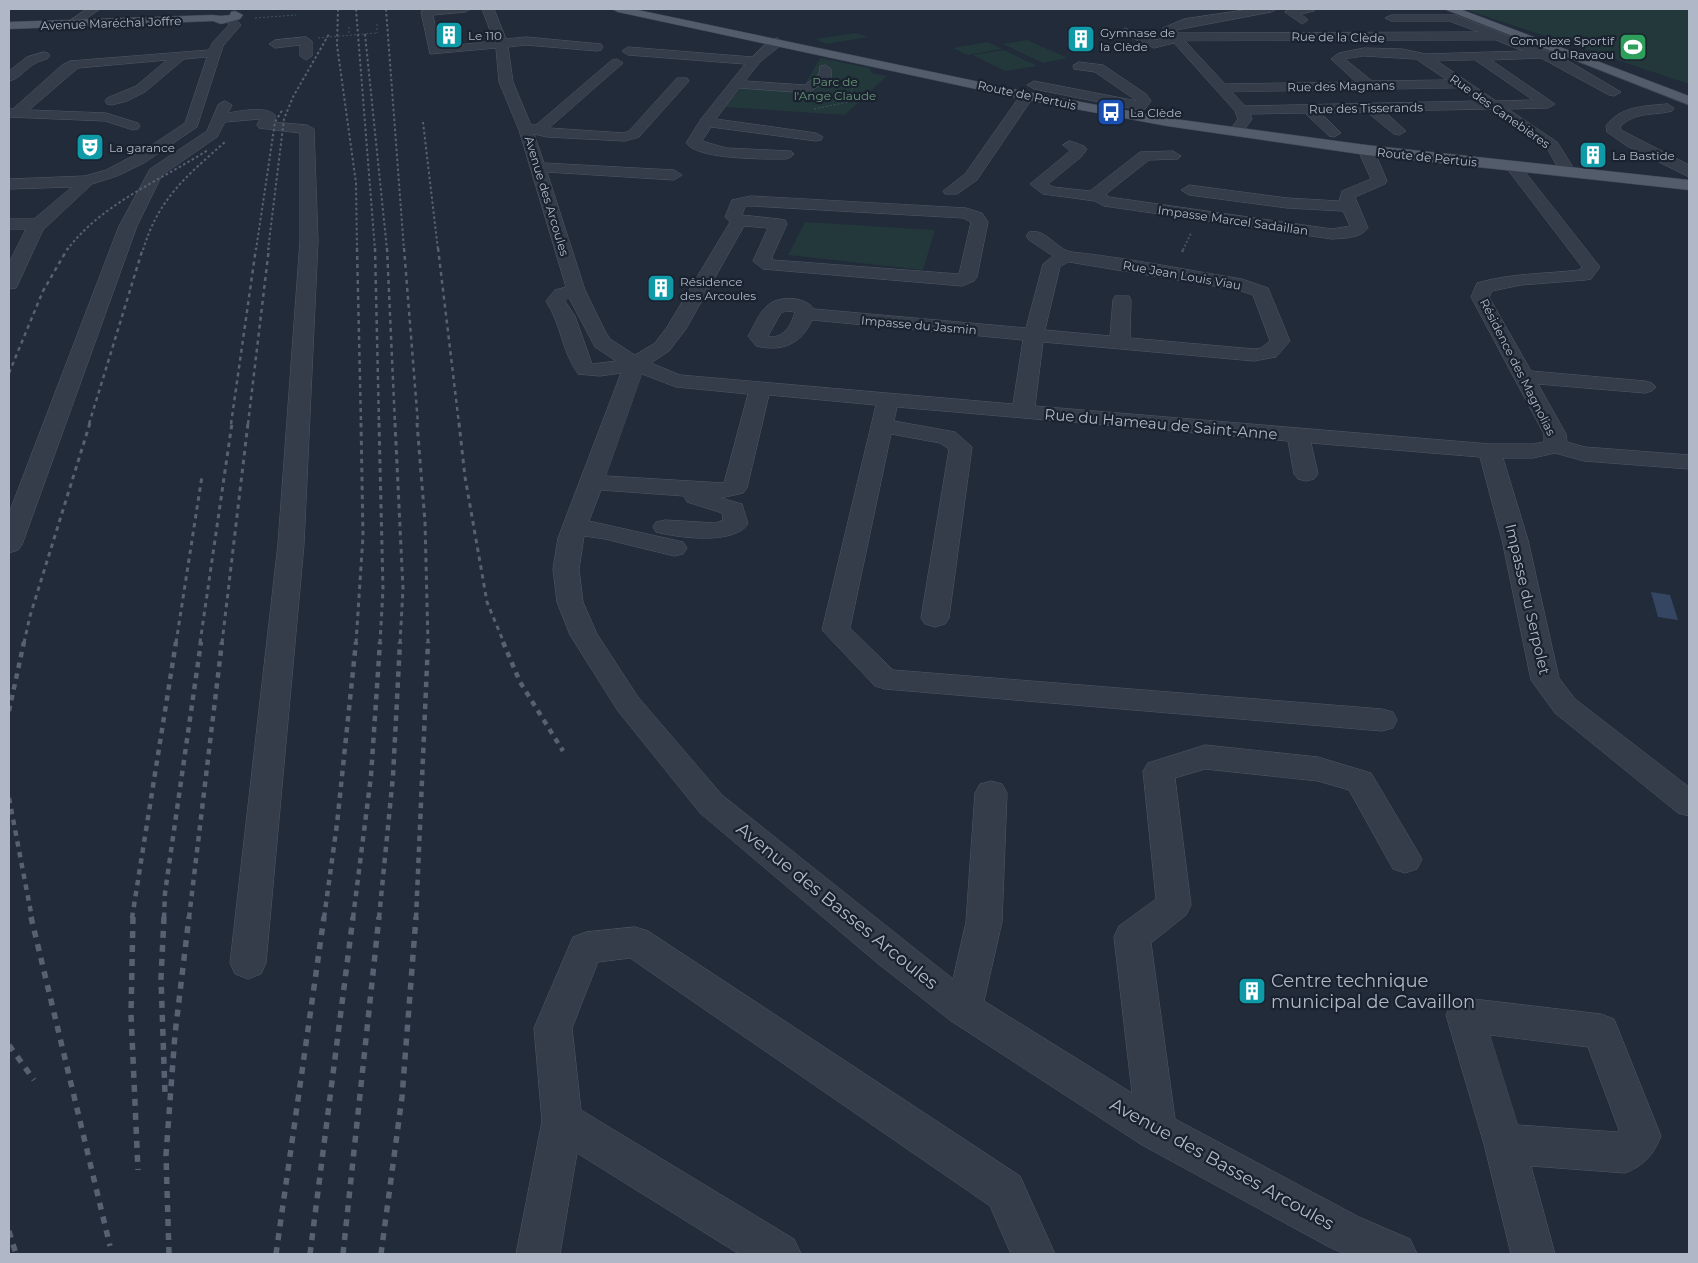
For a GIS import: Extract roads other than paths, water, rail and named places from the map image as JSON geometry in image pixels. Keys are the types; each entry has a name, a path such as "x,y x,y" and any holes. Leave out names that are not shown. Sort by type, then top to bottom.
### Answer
{"main road":[{"name":"Route de Pertuis","path":"618,9 777,42 1031,90 1125,115 1366,150 1589,175 1688,180"},
{"name":"Avenue Maréchal Joffre","path":"9,26 213,18 233,12"},
{"path":"1451,12 1689,101"}],"street":[{"path":"72,24 94,9"},
{"path":"466,9 428,12 434,50 526,41 597,47"},
{"name":"Avenue des Arcoules","path":"488,9 502,44 506,82 533,129 533,151 576,290 602,343 635,364"},
{"path":"1236,132 1244,118 1241,110 1170,31 1170,28 1175,25 1271,9"},
{"path":"1427,9 1451,12 1500,36 1556,59 1614,92"},
{"path":"1381,19 1468,9"},
{"path":"9,184 47,185 86,181 112,173 187,129 192,124 213,53 217,45 234,27 233,12"},
{"path":"1225,21 1291,12 1308,16 1320,36"},
{"name":"Rue de la Clède","path":"1125,32 1154,44 1207,32 1320,36 1322,38 1500,36"},
{"path":"275,44 306,41 306,56"},
{"path":"777,42 765,49 755,61 706,122 693,143 701,147 752,154 786,154"},
{"path":"628,51 755,61"},
{"path":"13,113 70,66 213,53"},
{"name":"Rue de la Clède","path":"1369,86 1337,59 1340,56 1355,53 1402,53 1424,58"},
{"path":"1424,58 1542,54"},
{"path":"9,77 31,60 44,56"},
{"path":"112,101 122,99 144,88 180,56"},
{"name":"Rue des Tisserands","path":"1241,110 1548,104 1477,56"},
{"name":"Rue des Canebières","path":"1424,58 1490,106 1552,146 1562,159 1568,172"},
{"path":"533,129 617,63"},
{"path":"1079,66 1098,68 1141,97 1144,101 1140,106 1125,115"},
{"path":"737,84 808,89 826,74 825,69"},
{"path":"533,129 547,133 625,137 634,134 682,81"},
{"name":"Rue des Magnans","path":"1221,88 1460,84"},
{"path":"1243,88 1262,110"},
{"path":"951,191 971,177 1031,90 1140,106"},
{"path":"1526,104 1548,118"},
{"path":"1372,108 1399,131"},
{"path":"1667,108 1629,112 1619,118 1613,126 1614,132 1625,140 1676,163 1688,180"},
{"path":"1309,109 1334,133"},
{"path":"9,545 128,226 156,172 212,134 218,127 222,111 261,114 269,116 264,125 307,129 309,241 291,544 248,964"},
{"path":"13,113 106,117 133,126"},
{"path":"706,122 816,137"},
{"path":"1070,146 1079,149 1076,154 1038,184 1049,192 1100,197"},
{"path":"1190,190 1287,203 1349,206 1346,199 1348,194 1379,181 1366,150"},
{"path":"533,151 551,152"},
{"path":"1100,197 1096,194 1145,155 1173,156"},
{"name":"Résidence des Magnolias","path":"1513,166 1591,267 1585,276 1561,279 1501,281 1484,287 1480,297 1554,434 1556,446"},
{"path":"539,167 674,175"},
{"path":"9,284 38,224 56,206 76,193 86,181"},
{"path":"47,185 55,189 60,196 56,206"},
{"name":"Impasse Marcel Sadaillan","path":"1100,197 1104,201 1332,234 1348,233 1359,228 1349,206"},
{"path":"751,201 966,214 976,216 980,222 968,277 952,281 769,264 762,261 779,224 739,221 733,217 738,203 751,201"},
{"path":"762,222 776,202"},
{"path":"576,290 562,294 555,301 563,309 577,356 585,370 600,370 635,364 662,348 676,329 739,221"},
{"path":"9,224 38,224"},
{"path":"1023,411 1034,336 1052,264 1066,257 1035,236"},
{"name":"Rue Jean Louis Viau","path":"1034,336 1265,355 1275,351 1280,341 1261,292 1242,285 1080,257 1066,257"},
{"path":"1120,344 1122,300"},
{"name":"Impasse du Jasmin","path":"804,314 1034,336"},
{"name":"Rue du Hameau de Saint-Anne","path":"635,364 676,381 888,398 1298,436 1490,451 1533,451 1556,446 1584,454 1689,462"},
{"name":"Avenue des Basses Arcoules","path":"635,364 602,483 575,527 571,538 566,569 570,602 584,635 628,704 711,804 964,1009 1156,1131 1344,1232 1395,1254"},
{"path":"1524,378 1645,387"},
{"path":"602,483 718,491 735,488 760,388"},
{"path":"888,398 836,630 884,678 1382,720"},
{"path":"881,426 947,437 961,447 935,618"},
{"path":"1298,436 1306,474"},
{"name":"Impasse du Serpolet","path":"1490,451 1515,540 1545,680 1565,706 1689,804"},
{"path":"575,527 670,538 719,531 736,524 733,509 717,503 692,496 618,490 602,483"},
{"path":"1156,1131 1132,937 1174,905 1159,771 1205,757 1318,769 1360,782 1405,859"},
{"path":"964,1009 984,922 991,793"},
{"path":"538,1254 562,1121 553,1028 586,948 635,942 1005,1191 1033,1254"},
{"path":"1504,1144 1625,1153 1641,1136 1601,1031 1465,1015 1504,1144 1534,1254"},
{"path":"562,1121 779,1254"}],"water":[{"path":"1651,592 1670,595 1678,620 1658,617"}],"railway":[{"path":"338,9 337,45 356,183 357,250"},
{"path":"356,9 375,250"},
{"path":"386,9 404,250"},
{"path":"268,250 284,119 293,97 329,34"},
{"path":"365,34 387,250"},
{"path":"256,250 275,122 283,109"},
{"path":"423,122 438,250"},
{"path":"143,250 157,216 166,201 187,177 226,141"},
{"path":"67,250 97,219 114,206 208,150"},
{"path":"9,373 43,291 68,248"},
{"path":"89,424 143,248"},
{"path":"231,424 256,248"},
{"path":"248,424 269,248"},
{"path":"357,248 361,424"},
{"path":"375,248 379,424"},
{"path":"387,248 395,424"},
{"path":"404,248 418,424"},
{"path":"438,248 459,424"},
{"path":"24,643 30,616 90,423"},
{"path":"200,643 232,423"},
{"path":"222,643 248,423"},
{"path":"356,643 363,536 361,423"},
{"path":"379,423 383,589 380,643"},
{"path":"395,423 403,589 400,643"},
{"path":"417,423 425,522 428,642"},
{"path":"459,423 465,477 487,602 504,643"},
{"path":"176,643 202,476"},
{"path":"9,711 24,642"},
{"path":"132,918 176,642"},
{"path":"164,918 165,893 201,642"},
{"path":"189,918 222,642"},
{"path":"324,918 337,824 356,642"},
{"path":"353,918 371,776 380,642"},
{"path":"379,918 393,776 400,642"},
{"path":"416,918 428,642"},
{"path":"503,642 520,682 563,751"},
{"path":"9,798 32,918"},
{"path":"31,917 110,1246"},
{"path":"133,917 131,1014 138,1170"},
{"path":"164,917 161,978 165,1094"},
{"path":"169,1254 166,1155 175,1034 189,917"},
{"path":"276,1254 324,917"},
{"path":"310,1254 353,917"},
{"path":"343,1254 379,917"},
{"path":"381,1254 402,1097 416,917"},
{"path":"9,1045 34,1080"},
{"path":"9,1231 16,1254"}],"place":[{"name":"Le 110","path":"449,35"},
{"name":"Gymnase de la Clède","path":"1081,39"},
{"name":"Complexe Sportif du Ravaou","path":"1633,47"},
{"name":"La Clède","path":"1111,112"},
{"name":"La garance","path":"90,147"},
{"name":"La Bastide","path":"1593,155"},
{"name":"Résidence des Arcoules","path":"661,288"},
{"name":"Centre technique municipal de Cavaillon","path":"1252,991"}],"park label":[{"name":"Parc de l'Ange Claude","path":"835,88"}]}
